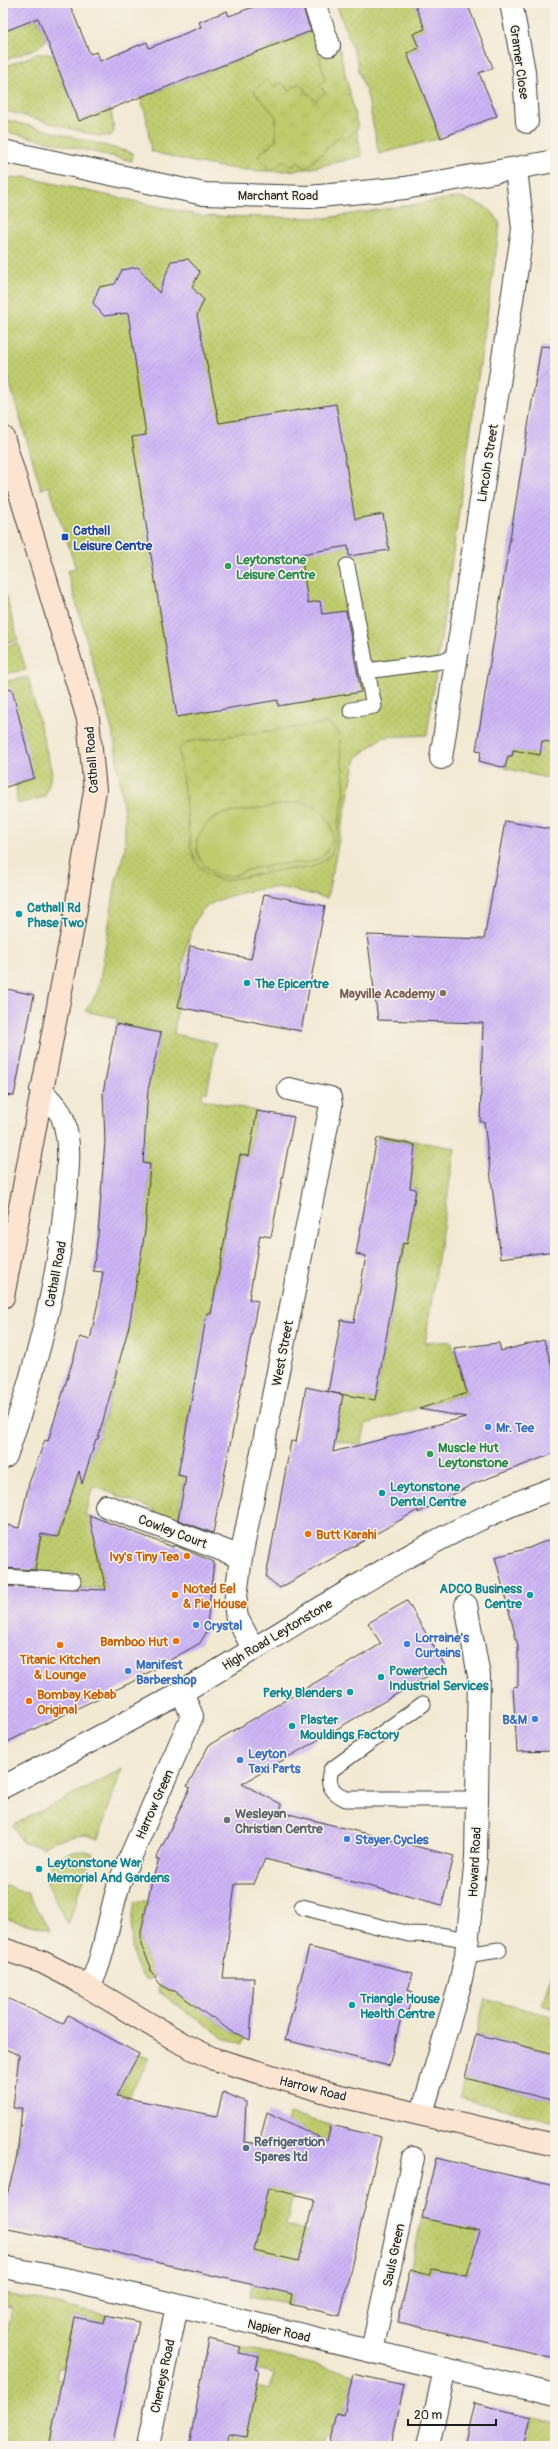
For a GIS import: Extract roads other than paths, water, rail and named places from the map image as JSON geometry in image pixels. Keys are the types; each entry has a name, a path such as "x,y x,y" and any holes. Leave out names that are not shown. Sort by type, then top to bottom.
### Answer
{"main road":[{"name":"Cathall Road","path":"3,437 88,719 94,770 94,790 73,927 5,1272 3,1297"},
{"path":"3,1949 42,1962 89,1987"},
{"name":"Harrow Road","path":"89,1987 183,2044 214,2059 290,2083 555,2145"}],"street":[{"path":"314,3 329,45"},
{"name":"Gramer Close","path":"511,3 524,71 526,122"},
{"name":"Marchant Road","path":"3,151 204,194 309,197 379,192 555,161"},
{"name":"Lincoln Street","path":"441,758 523,229 516,169"},
{"name":"West Street","path":"253,1648 237,1618 235,1604 241,1557 331,1105 330,1098 324,1095 289,1089"},
{"name":"Cathall Road","path":"3,1458 6,1456 24,1402 43,1334 64,1231 69,1144 63,1117 42,1090"},
{"name":"High Road Leytonstone","path":"3,1787 182,1692 253,1648 451,1533 555,1488"},
{"name":"Cowley Court","path":"106,1506 241,1557"},
{"name":"Howard Road","path":"422,2113 459,1988 467,1948 476,1858 478,1676 466,1605"},
{"name":"Harrow Green","path":"89,1987 99,1968 111,1906 120,1881 192,1716 182,1692"},
{"name":"Sauls Green","path":"372,2351 414,2158"},
{"name":"Napier Road","path":"3,2267 71,2280 555,2395"},
{"name":"Cheneys Road","path":"148,2446 177,2306"},
{"path":"428,2446 445,2369"}],"lane":[{"path":"347,566 374,706 351,710"},
{"path":"367,671 456,659"},
{"path":"3,1577 74,1581"},
{"path":"423,1704 331,1770 328,1779 331,1786 336,1794 346,1799 477,1799"},
{"path":"302,1907 409,1934 441,1935 467,1948 499,1950"}],"place":[{"name":"Cathall Leisure Centre","path":"65,537"},
{"name":"Leytonstone Leisure Centre","path":"228,566"},
{"name":"Cathall Rd Phase Two","path":"19,914"},
{"name":"The Epicentre","path":"247,983"},
{"name":"Mayville Academy","path":"443,993"},
{"name":"Mr. Tee","path":"488,1427"},
{"name":"Muscle Hut Leytonstone","path":"430,1454"},
{"name":"Leytonstone Dental Centre","path":"382,1493"},
{"name":"Butt Karahi","path":"308,1534"},
{"name":"Ivy's Tiny Tea","path":"187,1556"},
{"name":"Noted Eel & Pie House","path":"175,1595"},
{"name":"ADCO Business Centre","path":"530,1595"},
{"name":"Crystal","path":"196,1625"},
{"name":"Bamboo Hut","path":"176,1641"},
{"name":"Lorraine's Curtains","path":"407,1644"},
{"name":"Titanic Kitchen & Lounge","path":"60,1645"},
{"name":"Manifest Barbershop","path":"128,1671"},
{"name":"Powertech Industrial Services","path":"381,1677"},
{"name":"Perky Blenders","path":"350,1692"},
{"name":"Bombay Kebab Original","path":"29,1701"},
{"name":"B&M","path":"535,1719"},
{"name":"Plaster Mouldings Factory","path":"292,1726"},
{"name":"Leyton Taxi Parts","path":"240,1760"},
{"name":"Wesleyan Christian Centre","path":"227,1820"},
{"name":"Stayer Cycles","path":"347,1839"},
{"name":"Leytonstone War Memorial And Gardens","path":"39,1869"},
{"name":"Triangle House Health Centre","path":"352,2005"},
{"name":"Refrigeration Spares ltd","path":"246,2148"}]}
